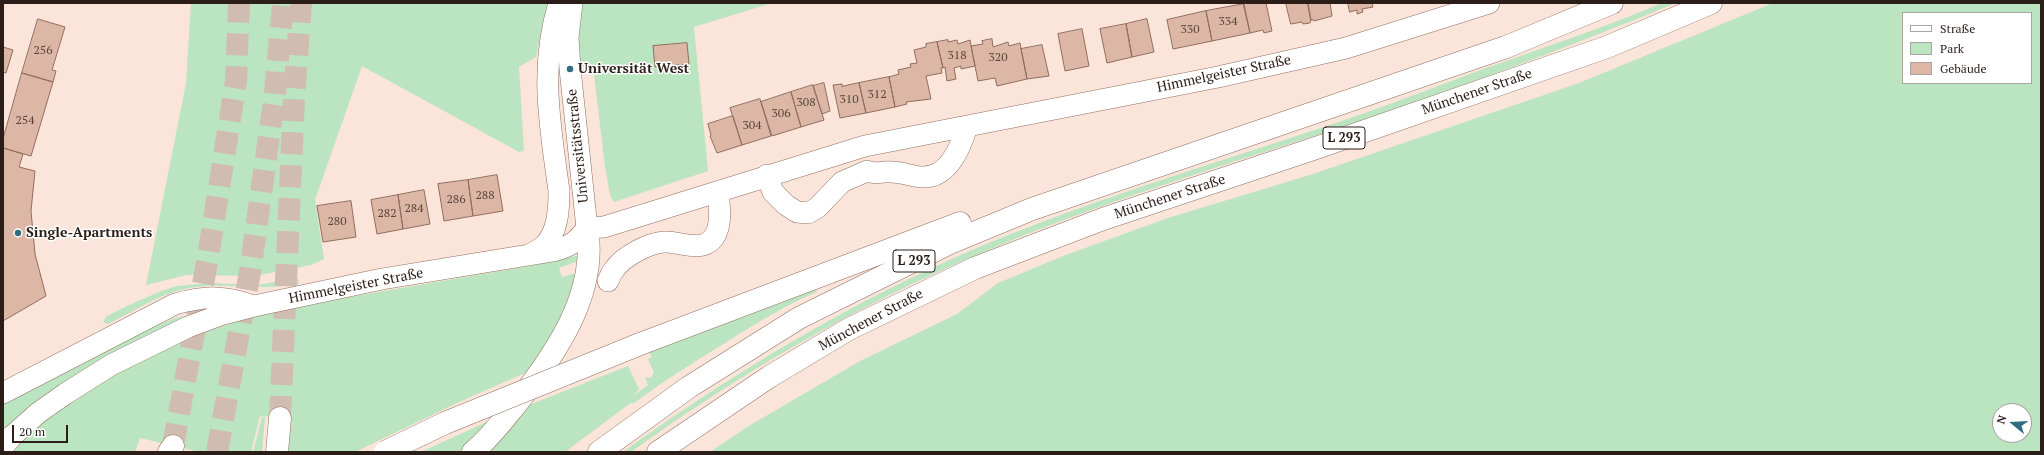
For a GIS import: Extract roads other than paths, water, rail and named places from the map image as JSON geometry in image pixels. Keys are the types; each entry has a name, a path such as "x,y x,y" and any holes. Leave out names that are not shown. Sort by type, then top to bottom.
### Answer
{"highway":[{"name":"L 293","path":"599,452 689,388 799,318 952,242 1032,209 1506,47 1612,3"},
{"name":"Münchener Straße","path":"658,452 770,377 848,329 975,268 1103,219 1324,145 1607,47 1711,3"},
{"path":"385,452 445,423 640,344 989,212 1001,208 1032,209"},
{"path":"473,452 505,418 532,384 557,347 576,309 585,286 589,253 587,228"},
{"path":"277,452 280,418"}],"street":[{"name":"Universitätsstraße","path":"529,256 545,244 552,234 557,220 559,191 548,115 546,83 548,54 559,3"},
{"name":"Universitätsstraße","path":"572,3 568,37 570,69 587,228"},
{"name":"Himmelgeister Straße","path":"6,442 38,413 111,365 188,327 254,306 382,279 529,256 568,247 578,240 587,228 604,227 718,193 767,175 865,146 1218,77 1346,48 1480,5"},
{"path":"865,146 864,162 867,171 873,174 891,172 923,177 934,176 942,171 950,162 962,144 967,126"},
{"path":"891,172 898,162 900,140"},
{"path":"767,175 773,192 786,205 797,212 808,213 817,208 842,182 867,171"},
{"path":"608,281 614,269 644,247 656,243 667,242 703,245 712,239 717,230 720,213 718,193"},
{"name":"Universitätsstraße","path":"559,202 567,212 587,228"},
{"path":"3,393 175,304 191,300 233,298 254,306"}],"tunnel":[{"path":"173,446 208,257 236,81 239,3"},
{"path":"217,452 250,272 275,94 283,3"},
{"path":"280,418 294,98 301,3"}],"place":[{"name":"Universität West","path":"570,69"},
{"name":"Single-Apartments","path":"18,233"}]}
